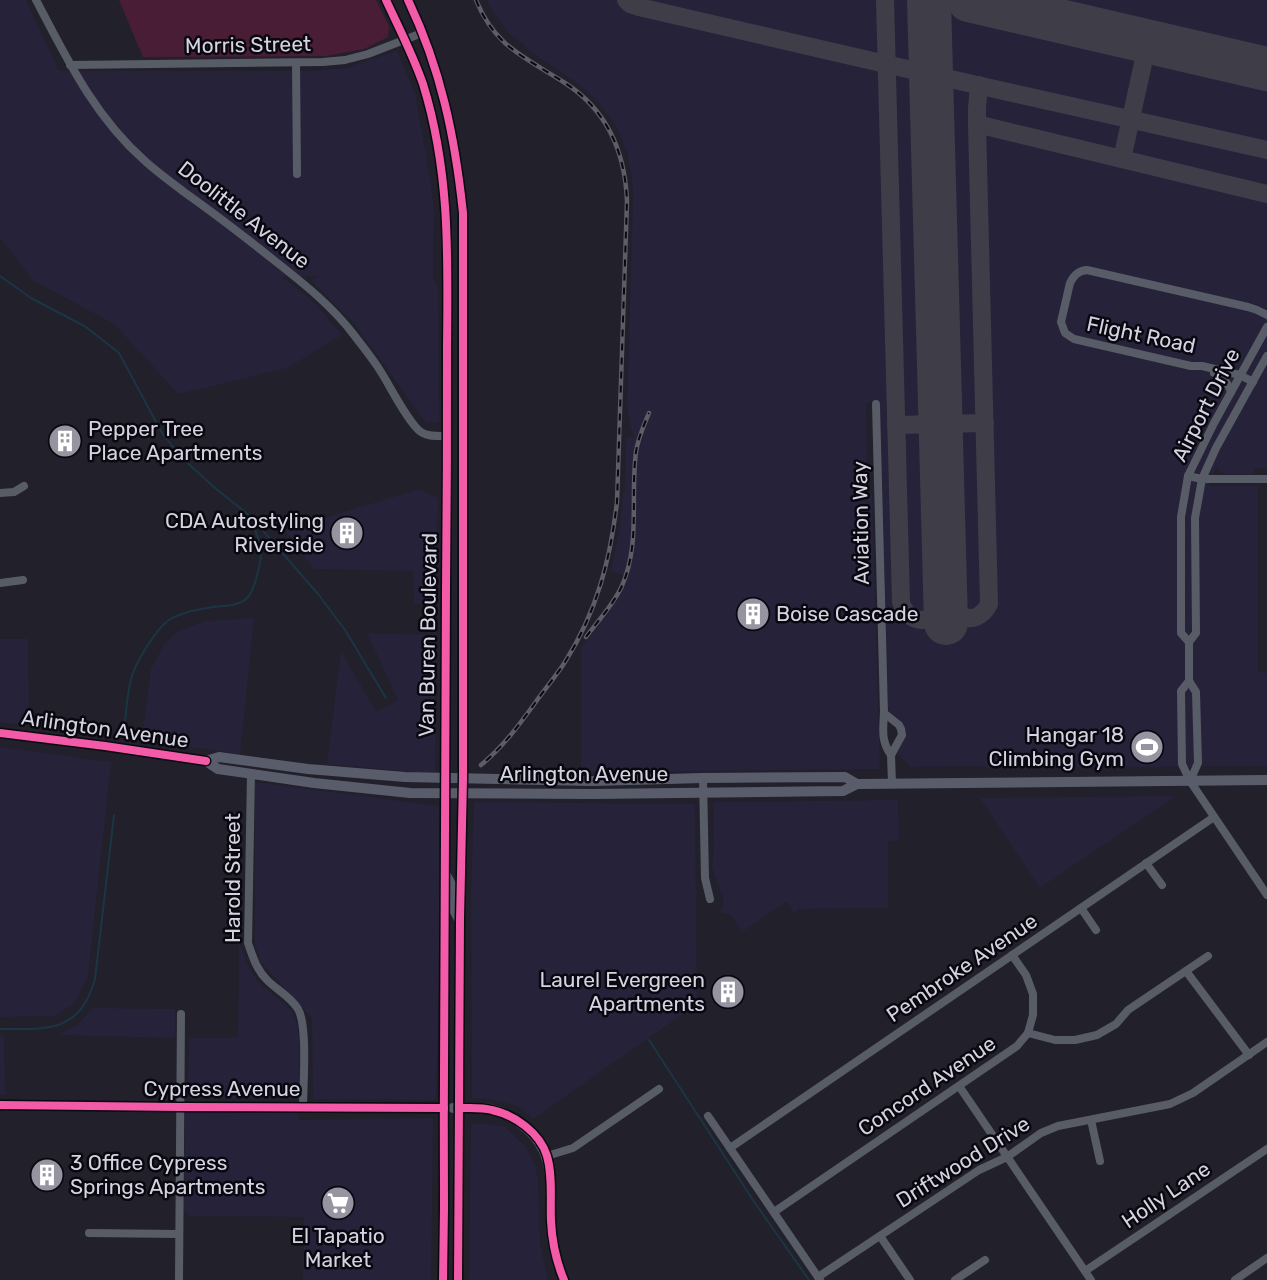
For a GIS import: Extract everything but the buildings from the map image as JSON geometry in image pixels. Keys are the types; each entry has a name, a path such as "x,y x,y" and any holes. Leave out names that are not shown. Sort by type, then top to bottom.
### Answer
{"main road":[{"name":"Van Buren Boulevard","path":"386,0 405,40 427,98 439,152 446,212 448,276 443,1280"},
{"name":"Van Buren Boulevard","path":"408,0 439,77 458,168 463,213 463,779 458,1280"},
{"name":"Arlington Avenue","path":"0,733 206,761 218,769 314,783 393,792 445,794 843,791 857,784 892,783 1267,780"},
{"name":"Arlington Avenue","path":"206,761 219,757 291,767 405,777 593,781 845,777 857,784"},
{"path":"251,773 254,766 291,767"},
{"path":"445,872 453,888 454,912 460,920"},
{"path":"445,921 453,930 453,965 460,983"},
{"path":"444,1107 493,1110 517,1120 532,1132 543,1146 551,1179 552,1236 564,1280"}],"street":[{"name":"Doolittle Avenue","path":"36,0 84,90 130,147 146,162 304,284 355,335 420,432 447,436"},
{"name":"Morris Street","path":"70,65 323,62 354,58 422,33"},
{"path":"296,63 297,174"},
{"name":"Flight Road","path":"1253,382 1240,375 1074,339 1067,335 1061,322 1070,284 1075,274 1083,271 1248,307 1267,315"},
{"name":"Airport Drive","path":"1189,642 1181,633 1180,549 1181,517 1188,476 1267,327"},
{"name":"Airport Drive","path":"1190,781 1198,764 1196,692 1189,681 1189,642 1196,633 1195,518 1202,479 1216,448 1267,356"},
{"path":"1191,366 1223,376 1231,392"},
{"name":"Aviation Way","path":"876,404 883,739 891,755"},
{"path":"1188,476 1202,479 1267,479"},
{"path":"0,493 14,492 24,486"},
{"path":"0,584 23,580"},
{"name":"Airport Drive","path":"1189,681 1181,691 1182,764 1190,781"},
{"name":"Aviation Way","path":"884,713 899,725 902,735 891,755 892,783"},
{"name":"Harold Street","path":"251,773 248,943 255,964 266,979 298,1010 303,1029 303,1107"},
{"path":"703,778 705,878 710,899"},
{"path":"1190,781 1267,895"},
{"name":"Pembroke Avenue","path":"730,1148 1214,817"},
{"path":"1146,863 1162,885"},
{"path":"1081,908 1096,930"},
{"path":"1012,955 1026,975 1034,994 1034,1015 1028,1033 1055,1040 1075,1040 1097,1035 1116,1024 1128,1010 1208,956"},
{"path":"1186,971 1249,1055"},
{"path":"179,1280 181,1014"},
{"name":"Concord Avenue","path":"774,1212 1017,1046 1028,1033"},
{"name":"Driftwood Drive","path":"819,1279 979,1170 1007,1157 1041,1133 1058,1126 1170,1104 1193,1093 1267,1042"},
{"path":"958,1086 1091,1280"},
{"path":"547,1156 573,1148 659,1089"},
{"name":"Cypress Avenue","path":"0,1105 444,1107"},
{"path":"708,1116 819,1279"},
{"path":"1091,1119 1100,1161"},
{"name":"Holly Lane","path":"1085,1271 1267,1149"},
{"path":"89,1233 179,1234"},
{"path":"880,1236 910,1280"},
{"path":"1235,1280 1267,1258"},
{"path":"955,1280 985,1260"}],"shaded area":[{"path":"0,0 26,0 59,71 309,71 346,68 397,51 415,93 434,207 433,275 438,288 439,422 426,423 353,322 311,280 319,276 282,277 314,302 342,335 287,368 178,394 114,324 34,281 0,238"},
{"path":"119,0 376,0 389,26 388,37 364,49 326,56 143,57"},
{"path":"487,0 1267,0 1267,468 1254,468 1254,474 1225,474 1216,467 1209,486 1258,486 1258,672 1267,673 1267,766 910,767 897,753 904,738 888,705 880,400 866,403 868,494 872,495 880,769 581,772 581,647 609,612 628,577 611,571 625,491 626,438 633,436 627,410 632,177 620,134 597,101 581,86 537,56 509,33 492,11"},
{"path":"419,489 438,498 435,605 414,604 413,571 314,569 285,530"},
{"path":"254,618 240,754 142,740 151,669 165,643 177,632 205,621"},
{"path":"367,633 435,635 435,772 424,773 327,764 341,651 376,712 398,700"},
{"path":"0,639 28,639 29,726 0,722"},
{"path":"0,747 111,762 88,975 74,1004 54,1016 0,1017"},
{"path":"255,782 439,806 436,1100 313,1099 312,1018 261,962 255,945"},
{"path":"1171,796 1173,798 1040,888 980,798"},
{"path":"898,800 899,840 888,842 888,908 800,909 794,913 786,902 742,932 733,918 720,912 724,900 712,865 713,804 715,802"},
{"path":"474,802 695,804 697,1004 533,1119 517,1106 490,1099 472,1098 471,892"},
{"path":"239,942 247,964 258,982 291,1010 296,1020 299,1036 299,1099 188,1098 189,1038 238,1038"},
{"path":"93,1008 175,1009 175,1038 59,1035 77,1025"},
{"path":"0,1035 4,1035 5,1095 0,1095"},
{"path":"188,1112 298,1112 299,1120 433,1118 431,1280 303,1280 304,1217 190,1216 184,1211 185,1115"},
{"path":"471,1124 505,1127 524,1145 534,1162 538,1179 540,1244 548,1280 469,1280"}],"waterway":[{"path":"0,276 31,298 86,327 119,353 162,433 180,456 250,516 318,594 345,630 386,698"},
{"path":"124,732 133,673 143,652 164,624 191,611 238,603 245,600 251,592 261,552 250,518"},
{"path":"0,1029 33,1029 60,1024 71,1019 81,1010 89,997 95,979 114,815"},
{"path":"649,1040 755,1203 809,1280"}],"taxiway":[{"path":"626,0 639,7 1267,150"},
{"path":"885,0 901,602 906,612 919,620 934,615 945,599 955,611 968,618 980,615 989,604 977,124 979,85"},
{"path":"1122,159 1148,41"},
{"path":"977,124 1267,194"},
{"path":"896,425 985,423"}],"runway":[{"path":"929,0 946,623"},
{"path":"969,0 1267,69"}],"railway":[{"path":"476,0 492,29 502,40 524,58 580,94 603,119 618,149 627,201 617,502 606,565 586,624 565,662 510,736 481,765"},
{"path":"586,637 613,601 627,572 633,538 636,452 649,413"}],"cycle path":[{"path":"386,0 423,84 438,149 446,213 443,1280"},
{"path":"408,0 420,26 445,104 456,157 463,213 463,779 458,1280"},
{"path":"0,733 206,761"},
{"path":"0,1105 444,1108"},
{"path":"459,1108 501,1112 526,1126 544,1148 550,1172 553,1243 564,1280"}],"place":[{"name":"Pepper Tree Place Apartments","path":"65,441"},
{"name":"CDA Autostyling Riverside","path":"347,533"},
{"name":"Boise Cascade","path":"753,614"},
{"name":"Hangar 18 Climbing Gym","path":"1147,747"},
{"name":"Laurel Evergreen Apartments","path":"728,992"},
{"name":"3 Office Cypress Springs Apartments","path":"47,1175"},
{"name":"El Tapatio Market","path":"338,1203"}]}
